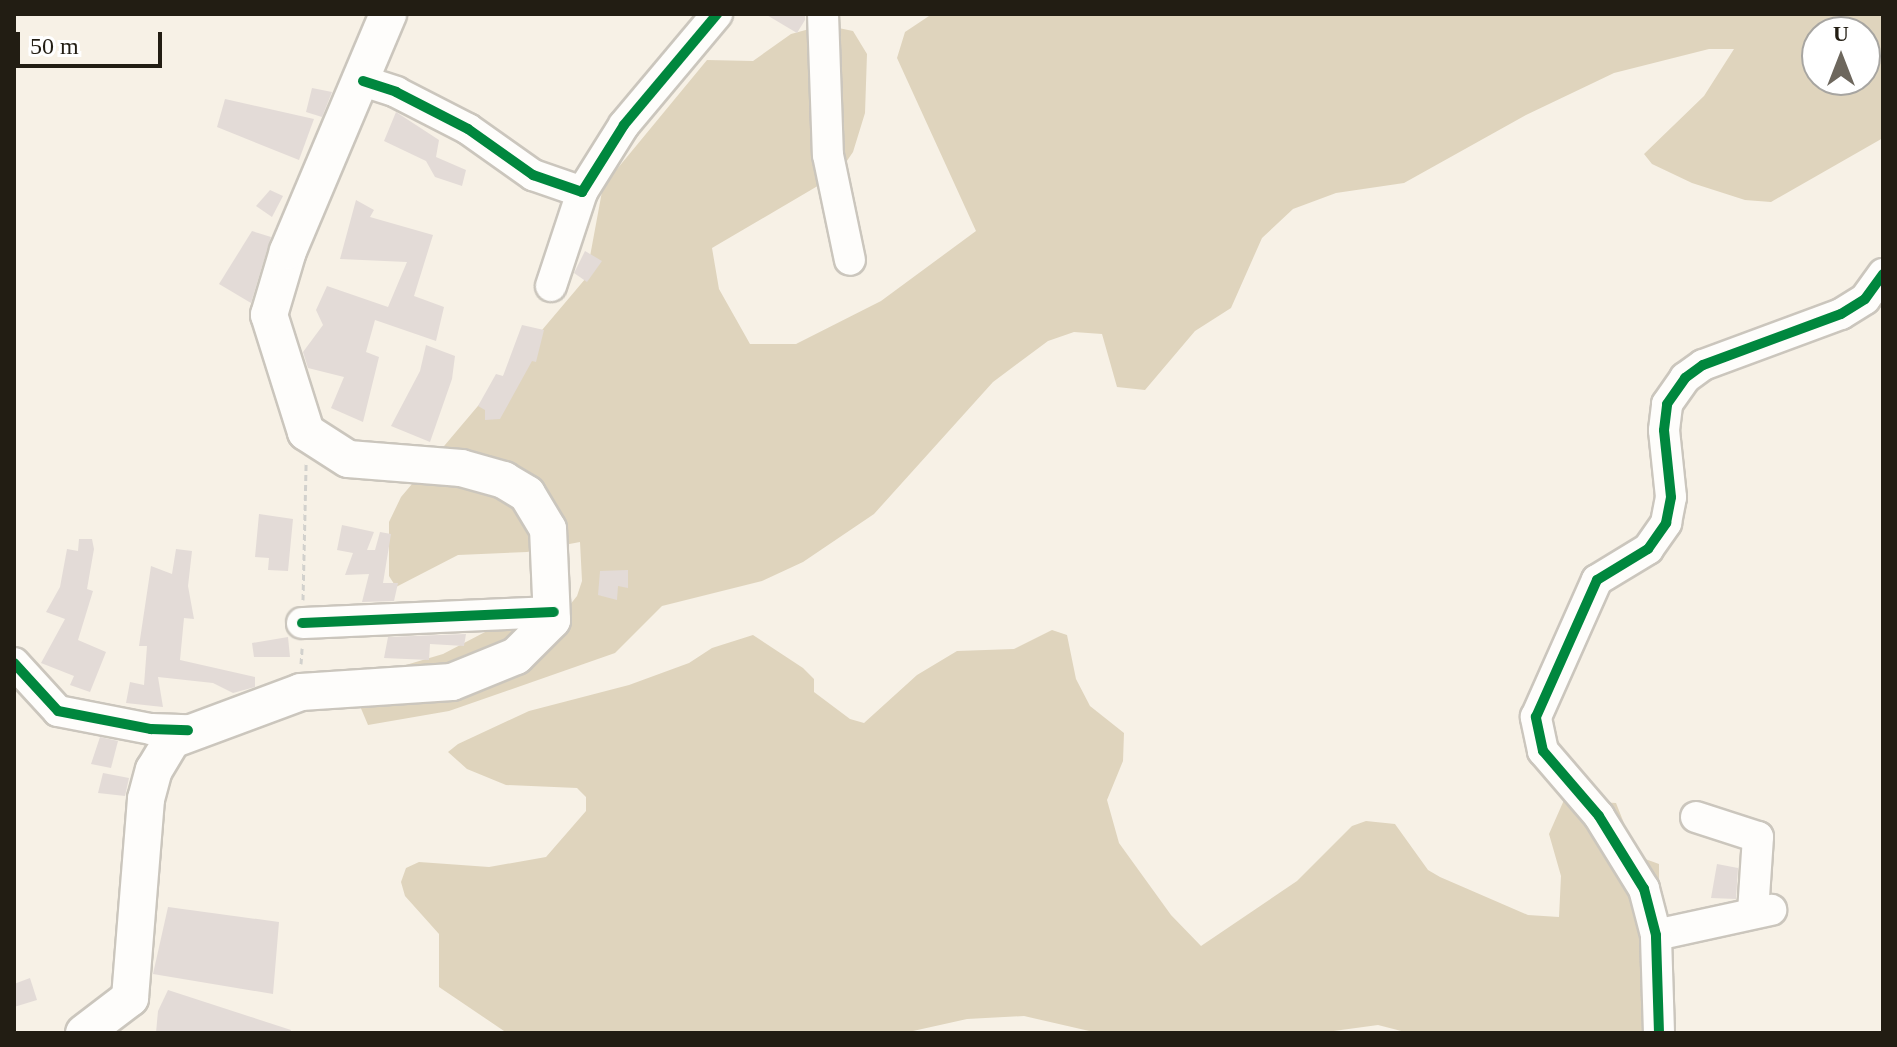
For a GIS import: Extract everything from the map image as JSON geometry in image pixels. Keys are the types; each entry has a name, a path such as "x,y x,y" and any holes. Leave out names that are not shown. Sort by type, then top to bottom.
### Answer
{"main road":[{"path":"84,1033 130,998 139,926 142,854 154,770 172,740 188,730 301,692 452,682 516,656 550,625 554,612 548,529 527,494 504,480 461,468 348,459 306,432 269,315 288,251 363,81 388,14"}],"street":[{"path":"551,286 582,192 624,125 717,14"},
{"path":"823,14 828,155 850,260"},
{"path":"363,81 396,92 468,129 533,175 582,192"},
{"path":"1659,1033 1656,935 1644,889 1599,816 1543,751 1536,717 1597,580 1648,549 1666,523 1671,497 1664,430 1667,404 1685,378 1703,365 1841,314 1865,299 1883,274"},
{"path":"302,623 554,612"},
{"path":"14,663 58,711 138,727 188,730"},
{"path":"1656,935 1763,911 1758,837 1696,817"}],"path":[{"path":"301,692 306,432"}],"shaded area":[{"path":"932,14 1883,14 1883,138 1771,202 1745,200 1692,183 1652,164 1644,154 1704,96 1734,49 1709,49 1614,73 1526,115 1404,183 1336,193 1293,209 1262,238 1231,308 1195,331 1145,390 1117,387 1102,334 1074,332 1048,341 993,382 874,514 803,562 762,581 662,606 615,653 449,711 368,725 357,699 372,675 443,654 508,620 569,606 577,596 582,581 580,542 527,552 458,555 396,587 389,576 389,522 401,497 586,278 603,186 707,60 753,61 791,34 824,25 853,31 867,54 865,113 853,152 838,174 712,248 719,289 750,344 796,344 881,301 976,231 897,58 905,32"},
{"path":"1052,630 1067,635 1076,679 1090,706 1124,733 1123,761 1107,800 1119,843 1171,915 1201,946 1297,881 1352,826 1366,821 1395,824 1428,870 1440,877 1528,915 1559,917 1561,876 1549,834 1564,800 1616,803 1637,856 1659,864 1660,1033 1409,1033 1378,1025 1319,1033 1098,1033 1024,1016 967,1019 904,1033 507,1033 439,987 439,934 405,896 401,882 406,868 419,862 489,867 546,857 586,811 586,797 577,788 506,785 467,769 448,752 458,744 529,711 629,685 689,663 712,648 753,635 803,668 814,679 814,692 850,719 864,723 917,675 957,651 1014,649"}],"building":[{"path":"765,14 805,14 805,20 797,33"},
{"path":"312,88 332,92 322,117 306,112"},
{"path":"225,99 314,119 299,160 217,127"},
{"path":"396,112 439,140 436,157 466,170 462,186 435,177 426,161 384,141"},
{"path":"270,190 283,196 272,217 256,206"},
{"path":"356,200 374,210 370,217 433,235 414,296 444,307 436,341 375,320 366,352 379,357 363,422 331,408 344,377 308,368 303,352 323,325 316,310 327,286 388,307 407,262 340,259"},
{"path":"252,231 271,237 251,303 219,284"},
{"path":"585,251 602,261 587,282 574,273"},
{"path":"522,325 544,330 536,362 532,361 500,419 485,420 485,410 478,406 496,374 503,376"},
{"path":"426,345 455,356 452,379 430,442 391,426 420,371"},
{"path":"259,514 293,519 288,571 268,570 269,558 255,557"},
{"path":"342,525 374,532 367,550 375,550 380,532 391,534 383,583 398,583 394,601 362,602 369,574 345,575 353,553 337,550"},
{"path":"79,539 92,539 94,549 87,589 93,591 78,640 106,652 90,692 70,685 74,676 41,663 65,619 46,612 60,587 67,549 78,551"},
{"path":"176,549 192,551 188,586 194,619 184,618 180,660 255,677 255,687 233,693 213,683 158,677 163,707 126,703 130,682 144,685 147,646 139,646 151,566 172,574"},
{"path":"628,570 628,588 618,586 617,600 598,595 600,571"},
{"path":"466,634 464,646 430,644 429,660 384,658 388,637"},
{"path":"288,637 290,657 254,657 252,643"},
{"path":"100,737 118,741 111,768 91,764"},
{"path":"103,773 129,778 125,796 98,793"},
{"path":"1717,864 1738,868 1736,899 1711,898"},
{"path":"168,907 279,922 273,994 153,974"},
{"path":"30,978 37,1000 14,1007 14,984"},
{"path":"168,990 291,1030 290,1033 156,1033 158,1011"}],"cycle path":[{"path":"363,81 396,92 468,129 533,175 582,192 624,125 717,14"},
{"path":"1659,1033 1656,935 1644,889 1599,816 1543,751 1536,717 1597,580 1648,549 1666,523 1671,497 1664,430 1667,404 1685,378 1703,365 1841,314 1865,299 1883,274"},
{"path":"302,623 554,612"},
{"path":"14,663 58,711 151,729 188,730"}]}
